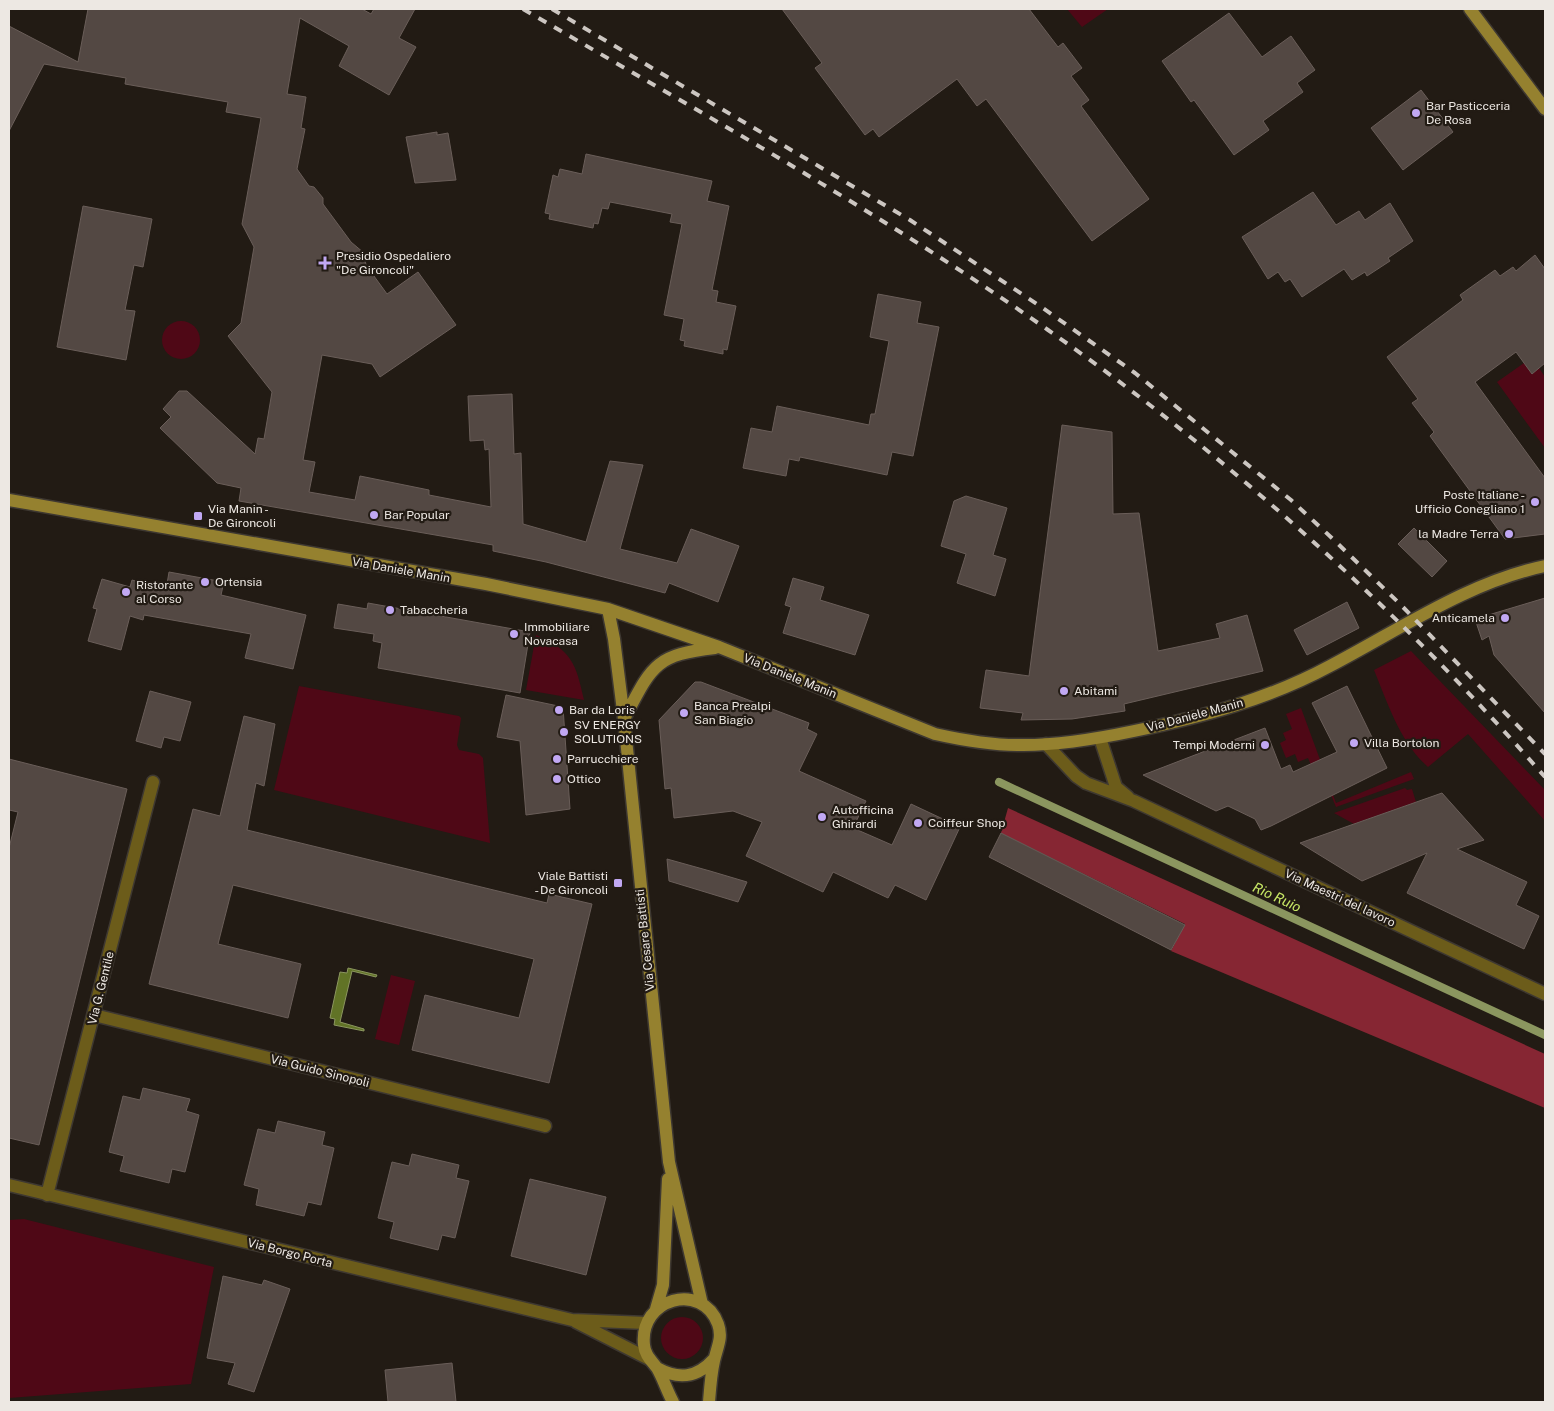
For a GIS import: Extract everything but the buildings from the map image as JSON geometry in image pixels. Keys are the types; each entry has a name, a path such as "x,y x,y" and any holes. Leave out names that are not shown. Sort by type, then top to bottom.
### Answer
{"street":[{"path":"1470,9 1545,109"},
{"name":"Via Daniele Manin","path":"9,500 486,584 608,609 719,647 935,734 966,741 1017,745 1100,738 1194,718 1282,689 1328,667 1446,604 1507,576 1545,566"},
{"name":"Via Cesare Battisti","path":"608,609 614,638 624,719 669,1162 702,1304 711,1312 718,1323 720,1335 719,1348 714,1359 709,1402"},
{"path":"624,719 647,676 666,659 687,651 719,647"},
{"name":"Via Maestri del lavoro","path":"1100,738 1116,787 1134,801"},
{"name":"Via Maestri del lavoro","path":"1046,744 1076,776 1086,783 1134,801 1545,994"},
{"name":"Via G. Gentile","path":"47,1195 153,782"},
{"name":"Via Guido Sinopoli","path":"94,1015 545,1126"},
{"name":"Via Cesare Battisti","path":"646,1322 656,1308 664,1285 669,1162"},
{"name":"Via Borgo Porta","path":"9,1186 572,1320 646,1322"},
{"path":"656,1308 666,1302 678,1299 702,1304"},
{"name":"Via Borgo Porta","path":"572,1320 653,1364"},
{"path":"646,1322 643,1335 644,1348 672,1402"},
{"path":"653,1364 668,1374 681,1377 694,1375 706,1368 714,1359"}],"shaded area":[{"path":"1067,9 1108,9 1082,27"},
{"path":"181,321 195,326 200,340 195,354 181,359 167,354 162,340 167,326"},
{"path":"1524,363 1532,373 1539,368 1545,377 1545,448 1497,382"},
{"path":"536,635 558,646 565,653 575,668 584,700 526,690"},
{"path":"1411,651 1545,790 1545,821 1468,734 1428,767 1418,757 1402,734 1374,670"},
{"path":"299,686 459,716 461,718 457,745 459,750 479,754 483,758 490,843 274,790"},
{"path":"1301,708 1336,803 1411,772 1414,779 1336,807 1331,795 1322,791 1308,758 1298,762 1295,754 1286,758 1280,743 1286,740 1283,733 1292,729 1286,714"},
{"path":"1405,788 1407,790 1412,789 1416,802 1354,824 1334,813"},
{"path":"1008,808 1545,1054 1545,1108 1171,951 1185,924 1001,833"},
{"path":"348,968 377,975 376,977 352,971 340,1022 364,1029 364,1031 334,1025 335,1019 330,1018 340,972 347,973"},
{"path":"391,975 415,981 399,1045 375,1039"},
{"path":"24,1219 214,1267 191,1384 9,1398 9,1220"},
{"path":"686,1317 694,1320 700,1326 703,1338 700,1350 694,1356 678,1359 670,1356 664,1350 661,1334 664,1326 670,1320"}],"waterway":[{"name":"Rio Ruio","path":"999,782 1545,1035"}],"railway":[{"path":"523,9 830,188 980,284 1125,386 1237,475 1345,571 1448,671 1545,777"},
{"path":"552,9 910,220 1040,306 1135,373 1291,500 1400,604 1545,754"}],"place":[{"name":"Bar Pasticceria De Rosa","path":"1416,113"},
{"name":"Presidio Ospedaliero \"De Gironcoli\"","path":"325,263"},
{"name":"Poste Italiane - Ufficio Conegliano 1","path":"1535,502"},
{"name":"Bar Popular","path":"374,515"},
{"name":"Via Manin - De Gironcoli","path":"198,516"},
{"name":"la Madre Terra","path":"1509,534"},
{"name":"Ortensia","path":"205,582"},
{"name":"Ristorante al Corso","path":"126,592"},
{"name":"Tabaccheria","path":"390,610"},
{"name":"Anticamela","path":"1505,618"},
{"name":"Immobiliare Novacasa","path":"514,634"},
{"name":"Abitami","path":"1064,691"},
{"name":"Bar da Loris","path":"559,710"},
{"name":"Banca Prealpi San Biagio","path":"684,713"},
{"name":"SV ENERGY SOLUTIONS","path":"564,732"},
{"name":"Villa Bortolon","path":"1354,743"},
{"name":"Tempi Moderni","path":"1265,745"},
{"name":"Parrucchiere","path":"557,759"},
{"name":"Ottico","path":"557,779"},
{"name":"Autofficina Ghirardi","path":"822,817"},
{"name":"Coiffeur Shop","path":"918,823"},
{"name":"Viale Battisti - De Gironcoli","path":"618,883"}]}
